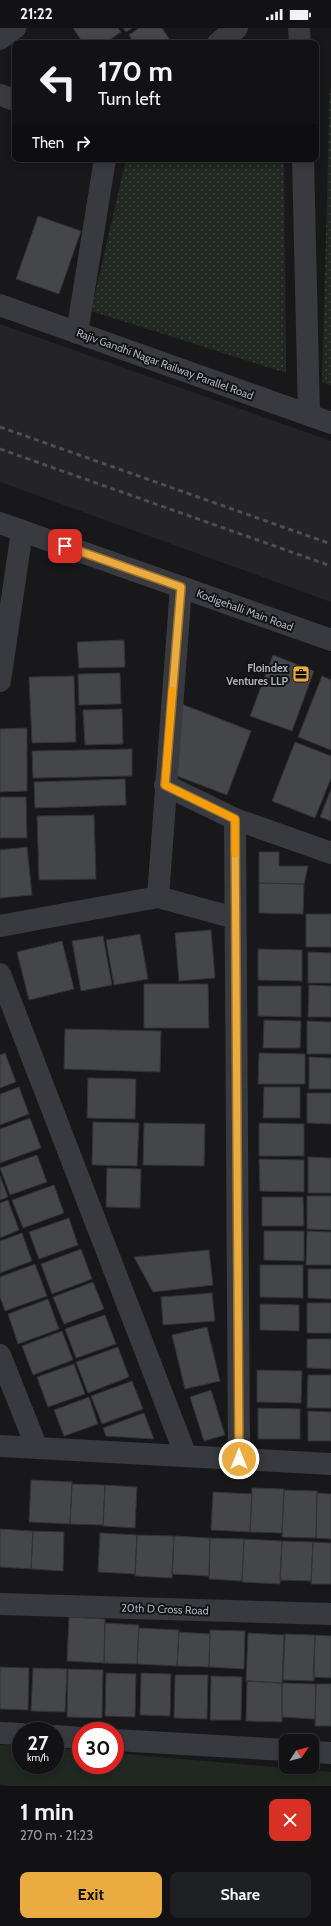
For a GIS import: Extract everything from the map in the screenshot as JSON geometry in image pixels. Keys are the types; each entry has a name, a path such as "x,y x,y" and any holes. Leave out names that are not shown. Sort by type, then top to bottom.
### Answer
{"street":[{"path":"0,39 15,28"},
{"path":"222,40 237,28"},
{"path":"299,28 300,40"},
{"path":"0,95 12,99"},
{"path":"77,333 105,162"},
{"path":"302,162 309,415"},
{"name":"Rajiv Gandhi Nagar Railway Parallel Road","path":"0,305 331,423"},
{"name":"Kodigehalli Main Road","path":"0,523 331,640"},
{"path":"0,681 22,531"},
{"path":"158,897 165,785 181,587"},
{"path":"165,785 235,819 331,853"},
{"path":"235,819 239,1459"},
{"path":"0,926 158,897 235,918"},
{"path":"0,974 186,1456"},
{"path":"0,1355 37,1448"},
{"path":"0,1446 331,1464"},
{"name":"20th D Cross Road","path":"0,1604 331,1614"},
{"path":"0,1733 12,1734"},
{"path":"124,1741 279,1750"},
{"path":"319,1752 331,1753"}],"shaded area":[{"path":"331,89 331,386 322,382"},
{"path":"125,162 284,162 286,373 91,311"},
{"path":"0,324 331,441 331,602 0,482"},
{"path":"0,1745 12,1746 12,1774 64,1774 64,1749 72,1749 72,1774 124,1774 124,1754 279,1767 279,1774 319,1774 319,1771 331,1772 331,1786 6,1786 0,1784"}],"building":[{"path":"73,28 118,28 121,32 109,40 81,40"},
{"path":"123,28 132,28 126,32"},
{"path":"139,28 162,28 170,40 132,40 129,35"},
{"path":"38,216 81,231 59,294 16,279"},
{"path":"124,640 125,667 79,668 77,642"},
{"path":"273,655 314,671 292,731 250,716"},
{"path":"120,673 121,704 79,705 78,674"},
{"path":"74,676 76,742 32,743 29,677"},
{"path":"322,676 331,680 331,750 298,737"},
{"path":"179,703 251,731 227,795 177,776"},
{"path":"122,709 123,744 85,745 83,710"},
{"path":"27,728 27,791 0,792 0,729"},
{"path":"295,742 331,756 331,778 315,818 272,801"},
{"path":"132,749 132,776 33,778 32,751"},
{"path":"125,779 126,805 35,808 34,782"},
{"path":"331,789 331,821 320,817"},
{"path":"0,797 26,797 27,838 0,838"},
{"path":"94,815 96,879 39,880 37,816"},
{"path":"27,847 32,895 0,898 0,850"},
{"path":"259,852 279,852 279,866 308,866 304,884 259,883"},
{"path":"259,883 304,884 303,914 259,913"},
{"path":"306,914 331,914 331,947 306,947"},
{"path":"211,930 215,978 179,981 175,933"},
{"path":"140,934 148,979 114,985 106,940"},
{"path":"103,936 112,985 81,991 72,941"},
{"path":"62,941 74,989 29,1000 17,952"},
{"path":"258,949 302,950 302,981 258,980"},
{"path":"308,952 331,953 331,983 308,983"},
{"path":"144,984 208,984 209,1028 144,1028"},
{"path":"309,985 331,986 331,1017 308,1017"},
{"path":"258,986 301,986 301,1017 258,1016"},
{"path":"264,1020 301,1021 300,1048 263,1048"},
{"path":"307,1021 331,1022 331,1054 307,1054"},
{"path":"65,1029 161,1031 160,1072 64,1069"},
{"path":"5,1053 16,1082 0,1088 0,1055"},
{"path":"259,1053 305,1054 305,1084 258,1084"},
{"path":"309,1057 331,1058 331,1089 309,1089"},
{"path":"88,1078 136,1079 135,1119 87,1118"},
{"path":"19,1087 29,1114 0,1125 0,1094"},
{"path":"264,1087 300,1087 300,1118 263,1118"},
{"path":"307,1093 331,1093 331,1124 307,1123"},
{"path":"30,1118 41,1148 0,1163 0,1129"},
{"path":"93,1122 139,1123 137,1166 92,1165"},
{"path":"144,1123 205,1124 204,1166 143,1165"},
{"path":"259,1123 304,1124 304,1156 259,1156"},
{"path":"37,1155 47,1182 10,1195 0,1168"},
{"path":"308,1157 331,1158 331,1193 308,1193"},
{"path":"259,1159 304,1160 304,1192 260,1191"},
{"path":"107,1168 141,1169 140,1208 106,1207"},
{"path":"0,1176 8,1197 0,1200"},
{"path":"54,1185 64,1213 23,1228 12,1200"},
{"path":"307,1196 331,1196 331,1230 307,1229"},
{"path":"262,1197 303,1197 304,1226 262,1226"},
{"path":"8,1200 19,1230 0,1238 0,1203"},
{"path":"69,1218 78,1245 39,1259 29,1232"},
{"path":"264,1231 304,1231 304,1261 264,1260"},
{"path":"307,1231 331,1232 331,1265 306,1265"},
{"path":"22,1233 32,1261 0,1273 0,1241"},
{"path":"81,1249 92,1279 52,1294 41,1264"},
{"path":"209,1250 213,1285 153,1292 134,1257"},
{"path":"35,1264 47,1296 5,1311 0,1297 0,1277"},
{"path":"260,1265 303,1265 303,1298 260,1297"},
{"path":"308,1269 331,1269 331,1299 308,1298"},
{"path":"93,1282 104,1309 64,1324 53,1297"},
{"path":"212,1293 215,1321 163,1325 161,1297"},
{"path":"48,1299 59,1329 18,1344 8,1314"},
{"path":"307,1303 331,1303 331,1333 307,1333"},
{"path":"260,1304 299,1305 299,1331 260,1330"},
{"path":"105,1315 116,1344 76,1358 65,1329"},
{"path":"207,1327 220,1381 185,1389 172,1335"},
{"path":"62,1331 73,1360 33,1375 22,1346"},
{"path":"307,1339 331,1339 331,1369 307,1368"},
{"path":"118,1347 129,1377 88,1393 76,1362"},
{"path":"74,1364 85,1394 48,1407 37,1377"},
{"path":"257,1370 302,1371 301,1403 257,1402"},
{"path":"308,1375 331,1375 331,1408 307,1408"},
{"path":"132,1381 143,1409 102,1424 91,1396"},
{"path":"211,1390 225,1435 204,1441 190,1397"},
{"path":"89,1397 98,1424 64,1436 54,1410"},
{"path":"258,1408 300,1409 300,1439 258,1439"},
{"path":"308,1411 331,1412 331,1441 308,1441"},
{"path":"144,1413 154,1439 106,1436 103,1428"},
{"path":"31,1480 72,1482 70,1524 29,1522"},
{"path":"72,1484 105,1485 103,1525 70,1524"},
{"path":"105,1485 137,1487 135,1528 103,1526"},
{"path":"252,1488 284,1489 282,1533 250,1532"},
{"path":"284,1490 317,1491 316,1538 282,1537"},
{"path":"213,1492 252,1494 250,1532 211,1530"},
{"path":"317,1493 331,1494 331,1539 316,1538"},
{"path":"0,1529 33,1531 31,1569 0,1567"},
{"path":"33,1531 64,1532 63,1571 31,1569"},
{"path":"100,1533 137,1535 135,1574 98,1572"},
{"path":"137,1535 174,1536 172,1578 135,1576"},
{"path":"174,1536 210,1538 209,1576 172,1574"},
{"path":"210,1538 244,1539 242,1581 209,1579"},
{"path":"244,1539 282,1541 280,1584 242,1582"},
{"path":"282,1541 313,1542 311,1581 280,1580"},
{"path":"313,1542 331,1543 331,1584 311,1584"},
{"path":"69,1617 105,1619 104,1663 67,1661"},
{"path":"105,1623 139,1625 137,1664 104,1663"},
{"path":"139,1628 179,1630 177,1666 137,1664"},
{"path":"210,1630 245,1631 244,1669 209,1667"},
{"path":"179,1632 210,1634 209,1667 177,1666"},
{"path":"248,1633 284,1635 282,1683 246,1681"},
{"path":"285,1634 315,1635 314,1681 283,1680"},
{"path":"315,1635 331,1636 331,1678 313,1677"},
{"path":"0,1667 29,1668 28,1710 0,1709"},
{"path":"33,1668 67,1669 65,1712 31,1711"},
{"path":"68,1669 103,1670 102,1718 67,1717"},
{"path":"106,1673 136,1674 135,1717 105,1716"},
{"path":"141,1673 171,1674 170,1716 140,1715"},
{"path":"175,1675 208,1675 207,1719 174,1718"},
{"path":"211,1676 242,1677 241,1720 210,1720"},
{"path":"247,1681 282,1683 282,1722 246,1721"},
{"path":"282,1683 316,1684 315,1719 282,1717"},
{"path":"316,1684 331,1684 331,1726 315,1726"}],"railway":[{"path":"0,427 331,544"},
{"path":"0,449 331,566"}],"slow traffic":[{"path":"172,690 165,785 235,819 235,854"}],"place":[{"name":"Floindex Ventures LLP","path":"301,674"}],"route":[{"path":"65,546 181,587 165,785 235,819 239,1459"}]}
